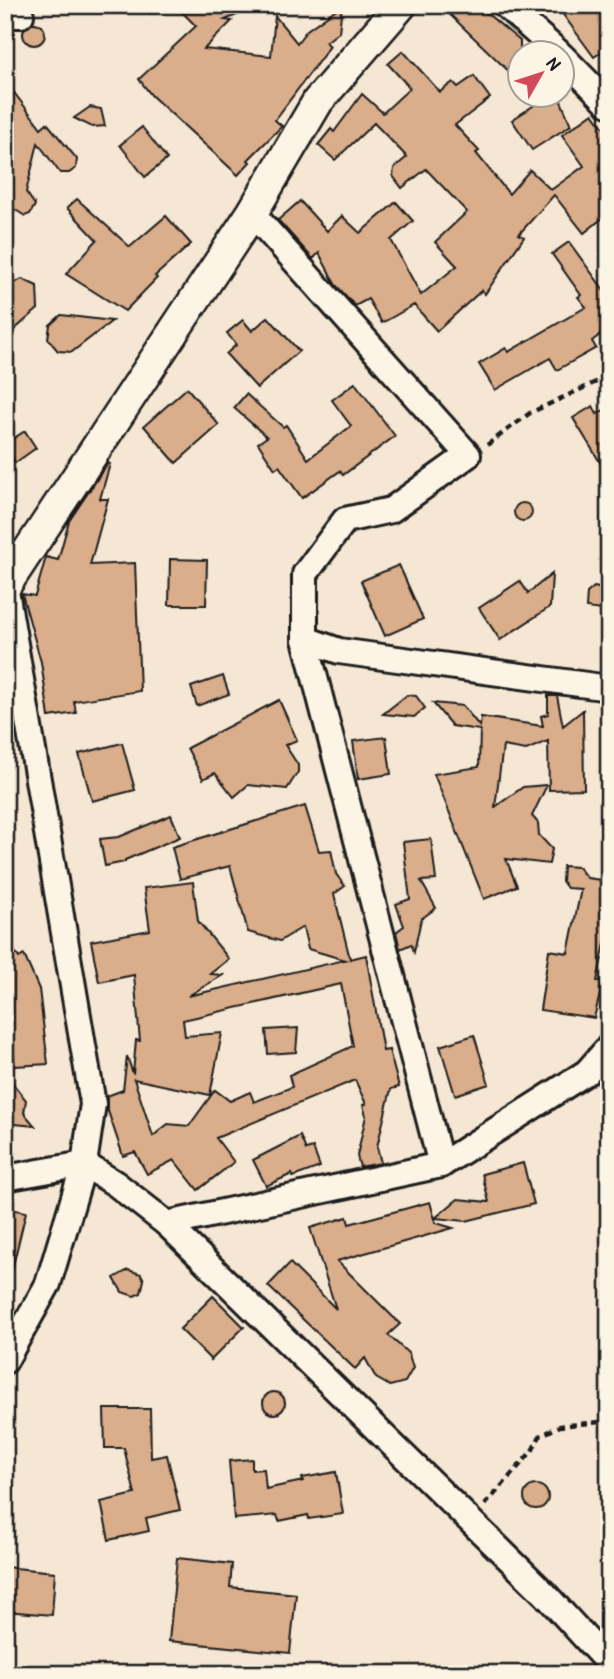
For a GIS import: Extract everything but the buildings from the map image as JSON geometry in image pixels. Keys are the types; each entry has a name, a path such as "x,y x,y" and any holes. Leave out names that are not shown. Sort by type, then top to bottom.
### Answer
{"main road":[{"path":"5,585 252,213 318,101 401,5"}],"street":[{"path":"505,5 542,38"},
{"path":"576,70 609,104"},
{"path":"252,213 468,455 391,510 345,520 305,574 305,639 440,1165"},
{"path":"5,585 93,1104 84,1164 48,1284 5,1361"},
{"path":"305,639 339,651 609,688"},
{"path":"167,1224 440,1165 587,1072 609,1047"},
{"path":"5,1178 84,1164 116,1184 167,1224 545,1594 609,1664"}],"path":[{"path":"468,455 498,439 530,413 609,376"},
{"path":"473,1523 533,1451 540,1436 560,1426 609,1421"}]}
